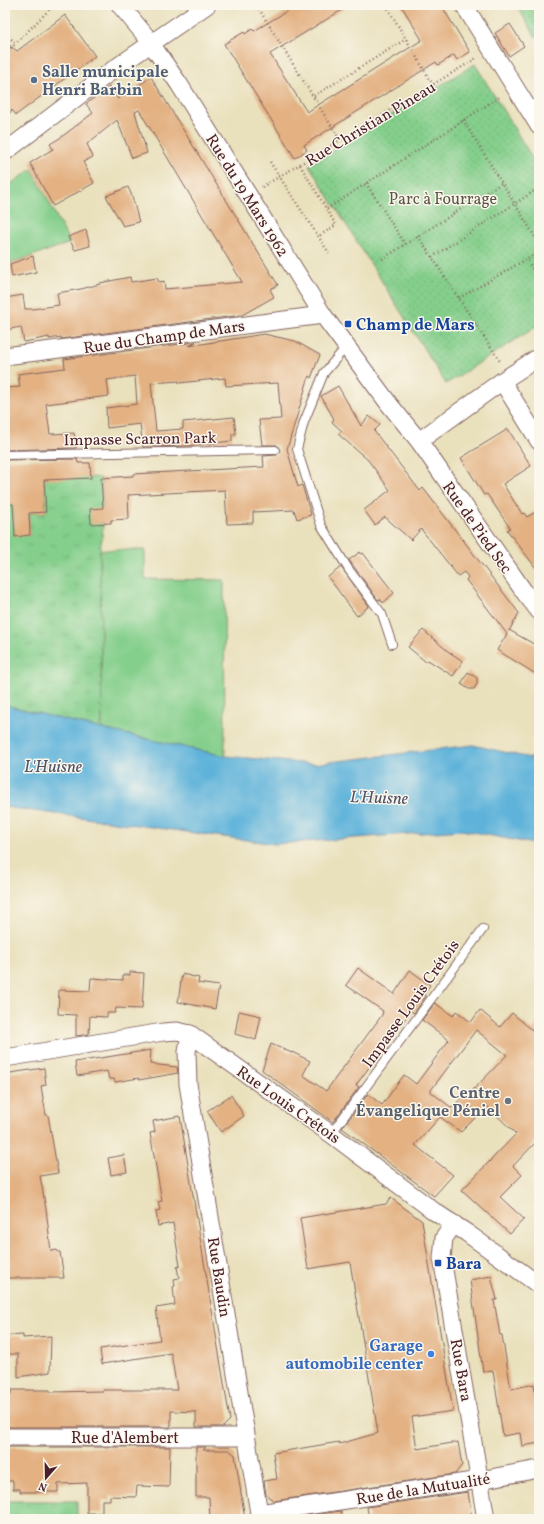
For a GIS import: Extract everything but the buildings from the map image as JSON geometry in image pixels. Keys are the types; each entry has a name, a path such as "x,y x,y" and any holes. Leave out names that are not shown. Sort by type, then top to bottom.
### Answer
{"street":[{"name":"Rue du 19 Mars 1962","path":"120,5 151,43 179,84 323,315 389,404 419,441"},
{"path":"5,152 114,69 207,5"},
{"path":"464,5 539,126"},
{"name":"Rue du Champ de Mars","path":"5,356 323,315"},
{"path":"419,441 506,378 539,357"},
{"path":"506,378 539,441"},
{"name":"Rue de Pied Sec","path":"419,441 539,611"},
{"name":"Rue Louis Crétois","path":"5,1058 163,1032 178,1031 190,1034 331,1134 435,1212 539,1285"},
{"name":"Rue Baudin","path":"190,1034 187,1052 188,1084 259,1516"},
{"name":"Rue Bara","path":"454,1224 444,1238 442,1258 486,1519"},
{"name":"Rue d'Alembert","path":"5,1437 246,1437"},
{"name":"Rue de la Mutualité","path":"259,1516 539,1469"}],"lane":[{"path":"346,347 324,373 304,422 298,449 321,525 349,570 382,614 392,644"},
{"name":"Impasse Scarron Park","path":"5,455 275,450"},
{"name":"Impasse Louis Crétois","path":"331,1134 483,929"}],"path":[{"path":"5,54 54,5"},
{"path":"386,5 433,85"},
{"path":"260,9 340,140"},
{"path":"5,34 16,43"},
{"path":"314,96 406,39"},
{"name":"Rue Christian Pineau","path":"248,196 492,50"},
{"path":"327,209 515,86"},
{"path":"463,120 539,243"},
{"path":"270,162 329,253"},
{"path":"300,165 336,225 319,236"},
{"path":"366,183 405,244"},
{"path":"382,259 502,183"},
{"path":"432,257 539,188"},
{"path":"418,236 459,298 506,378"},
{"path":"459,298 539,252"},
{"path":"527,259 539,280"}],"green space":[{"path":"516,5 539,5 539,10 536,12 539,16 539,35 536,37"},
{"name":"Parc à Fourrage","path":"475,64 539,169 539,325 446,384 309,165"},
{"path":"32,169 70,243 5,265 5,188"},
{"path":"101,478 104,520 100,550 102,729 5,705 5,504 13,504 15,536 30,535 29,513 46,512 44,479"},
{"path":"100,550 145,550 145,579 224,580 225,756 102,729"},
{"path":"5,1501 77,1501 77,1519 5,1519"}],"water":[{"name":"L'Huisne","path":"5,705 102,729 225,756 313,764 473,745 539,760 539,845 462,830 275,844 5,807"}],"place":[{"name":"Salle municipale Henri Barbin","path":"34,80"},
{"name":"Champ de Mars","path":"348,324"},
{"name":"Centre Évangelique Péniel","path":"508,1101"},
{"name":"Bara","path":"438,1263"},
{"name":"Garage automobile center","path":"431,1354"}]}
